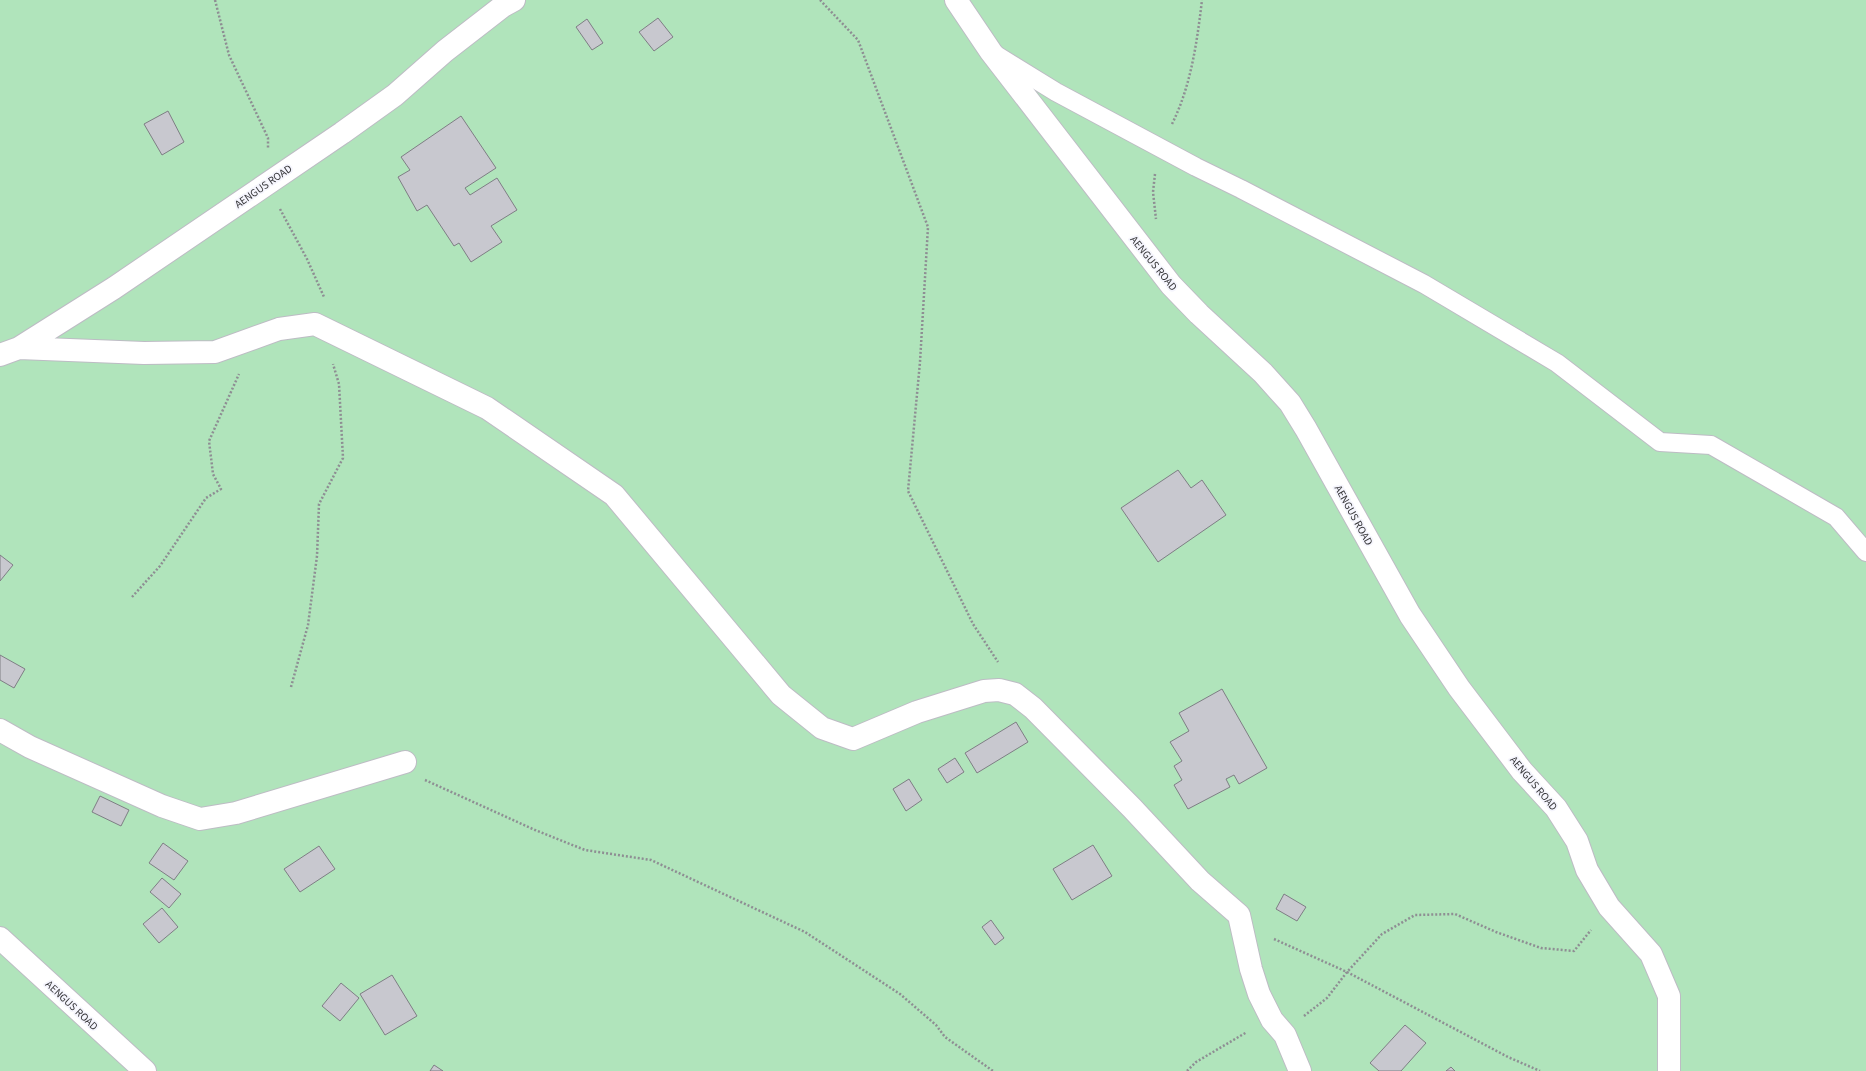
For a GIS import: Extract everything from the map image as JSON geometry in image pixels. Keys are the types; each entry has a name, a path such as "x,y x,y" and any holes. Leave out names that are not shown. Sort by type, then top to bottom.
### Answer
{"street":[{"name":"AENGUS ROAD","path":"10,352 114,288 395,96 445,51 503,6 514,0"},
{"name":"AENGUS ROAD","path":"956,0 991,52 1171,285 1199,314 1263,372 1290,403 1410,615 1459,688 1522,772 1556,808 1577,841 1587,870 1609,907 1651,954 1669,996 1669,1071"},
{"path":"10,352 216,352 279,329 315,324 493,412 614,495 780,695 822,728 853,739 917,712 984,691 998,690 1015,694 1044,719 1200,881 1239,915 1251,970 1259,994 1272,1020 1285,1035 1300,1071"},
{"path":"0,730 30,747 162,806 200,819 236,813 405,762"},
{"name":"AENGUS ROAD","path":"0,938 145,1071"}],"lane":[{"path":"991,52 1056,92 1196,168 1241,189 1424,284 1557,364 1660,442 1711,445 1836,517 1866,552"}],"path":[{"path":"820,0 858,40 928,227 920,362 908,491 973,624 1010,680 1015,694"},
{"path":"1157,222 1153,192 1160,148 1182,104 1198,39 1202,0"},
{"path":"132,597 160,566 206,498 221,489 213,474 209,440 237,380 252,339"},
{"path":"291,687 308,625 317,556 318,504 343,458 339,384 333,363"},
{"path":"405,762 413,775 535,830 585,850 651,860 805,932 900,994 936,1025 944,1037 993,1071"},
{"path":"1187,1071 1196,1062 1233,1039 1272,1020 1291,1026 1327,998 1347,972 1382,934 1415,914 1455,914 1496,932 1541,948 1574,951 1609,907"},
{"path":"1239,915 1260,933 1347,972 1508,1057 1540,1071"}],"green space":[{"path":"0,0 1866,0 1866,1071 0,1071"}],"building":[{"path":"658,18 673,37 654,51 639,32"},
{"path":"587,19 603,43 592,50 576,27"},
{"path":"168,111 184,142 162,155 144,124"},
{"path":"461,116 496,168 465,188 470,195 497,178 517,210 491,226 502,242 471,262 459,243 454,246 427,205 417,211 398,177 410,170 401,157"},
{"path":"1178,470 1191,488 1202,480 1226,515 1158,562 1121,508"},
{"path":"0,555 13,565 0,581"},
{"path":"0,655 25,669 14,688 0,680"},
{"path":"1222,689 1267,768 1239,784 1234,775 1226,779 1230,787 1188,809 1174,785 1182,780 1174,766 1182,761 1170,742 1189,731 1179,713"},
{"path":"1016,722 1028,742 977,773 965,753"},
{"path":"955,758 964,772 947,783 938,769"},
{"path":"909,779 922,800 906,811 893,789"},
{"path":"100,796 129,810 121,826 92,812"},
{"path":"163,843 188,861 174,880 149,863"},
{"path":"1093,845 1112,876 1072,900 1053,869"},
{"path":"319,846 335,869 300,892 284,869"},
{"path":"162,878 181,894 169,908 150,892"},
{"path":"1284,894 1306,907 1297,921 1276,909"},
{"path":"162,908 178,927 159,943 143,924"},
{"path":"991,920 1004,938 995,945 982,927"},
{"path":"392,975 417,1016 385,1035 360,994"},
{"path":"341,983 359,998 340,1021 322,1006"},
{"path":"1405,1025 1426,1043 1401,1071 1379,1071 1370,1063"},
{"path":"434,1065 443,1071 430,1071"},
{"path":"1451,1067 1455,1071 1446,1071"}]}
